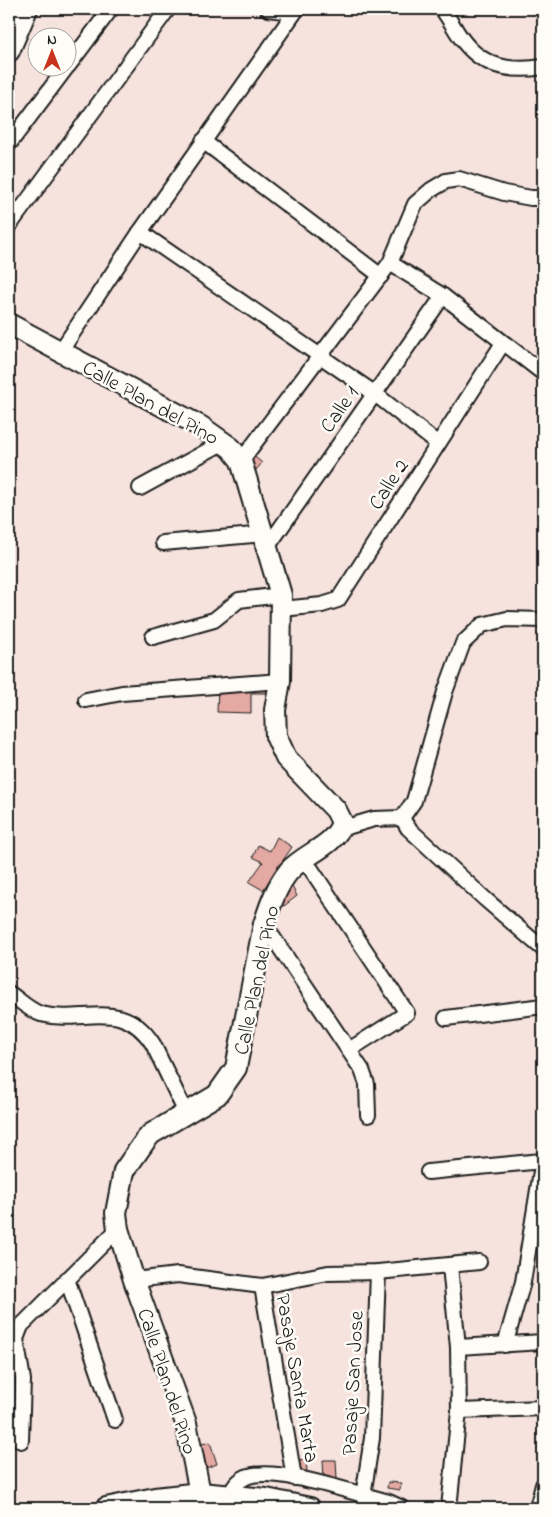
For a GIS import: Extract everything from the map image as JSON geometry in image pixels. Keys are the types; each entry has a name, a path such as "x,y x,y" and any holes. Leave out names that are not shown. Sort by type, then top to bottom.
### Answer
{"street":[{"path":"9,51 27,9"},
{"path":"78,51 108,9"},
{"path":"9,226 168,9"},
{"path":"268,9 295,10"},
{"path":"442,9 462,40 476,54 502,68 521,70 543,67"},
{"path":"60,352 140,232 295,10"},
{"path":"9,144 59,78"},
{"path":"204,141 380,276"},
{"path":"241,461 390,263 415,204 431,190 446,181 459,179 504,193 531,198 543,198"},
{"path":"140,232 319,357 374,393 438,444"},
{"path":"390,263 443,296 543,373"},
{"name":"Calle 1","path":"266,540 443,296"},
{"name":"Calle Plan del Pino","path":"9,324 122,383 224,442 241,461 266,540 282,602 280,681 274,722 276,736 286,758 340,816 340,828 334,837 302,860 281,882 271,903 264,924 236,1068 217,1095 151,1134 128,1164 121,1181 116,1213 118,1229 134,1280 186,1423 200,1493"},
{"name":"Calle 2","path":"153,637 214,620 239,600 322,605 338,600 503,343"},
{"path":"140,488 224,442"},
{"path":"163,543 266,540"},
{"path":"402,818 414,801 445,692 463,643 482,626 507,619 543,620"},
{"path":"86,700 122,693 280,681"},
{"path":"340,828 374,819 402,818"},
{"path":"402,818 408,828 543,949"},
{"path":"302,860 311,869 407,1013 349,1050"},
{"path":"264,924 362,1070 367,1084 368,1116"},
{"path":"9,993 40,1014 109,1014 124,1017 147,1034 186,1114"},
{"path":"446,1018 543,1006"},
{"path":"428,1172 543,1160 539,1210 523,1282 506,1345"},
{"path":"21,1441 23,1380 16,1339 21,1326 118,1229"},
{"path":"134,1280 178,1275 262,1286 328,1273 378,1272 479,1262"},
{"path":"449,1508 460,1411 458,1347 450,1266"},
{"name":"Pasaje San Jose","path":"362,1496 372,1438 378,1272"},
{"path":"67,1279 115,1420"},
{"name":"Pasaje Santa Marta","path":"262,1286 294,1478"},
{"path":"458,1347 543,1342"},
{"path":"460,1411 543,1408"},
{"path":"229,1497 234,1485 246,1476 265,1475 294,1478 389,1502 402,1508"},
{"path":"537,1508 543,1485"},
{"path":"106,1508 155,1498 200,1493 266,1499 310,1508"}],"building":[{"path":"255,457 262,463 256,470 249,464"},
{"path":"218,687 267,687 267,693 251,693 251,713 217,712"},
{"path":"277,837 292,847 263,890 249,882 263,862 253,857 258,845 270,851"},
{"path":"290,883 297,896 284,906 277,899"},
{"path":"210,1442 217,1464 206,1468 198,1445"},
{"path":"306,1460 307,1472 297,1472 296,1461"},
{"path":"323,1460 336,1460 337,1479 324,1480"},
{"path":"388,1482 401,1483 400,1490 387,1488"}]}
